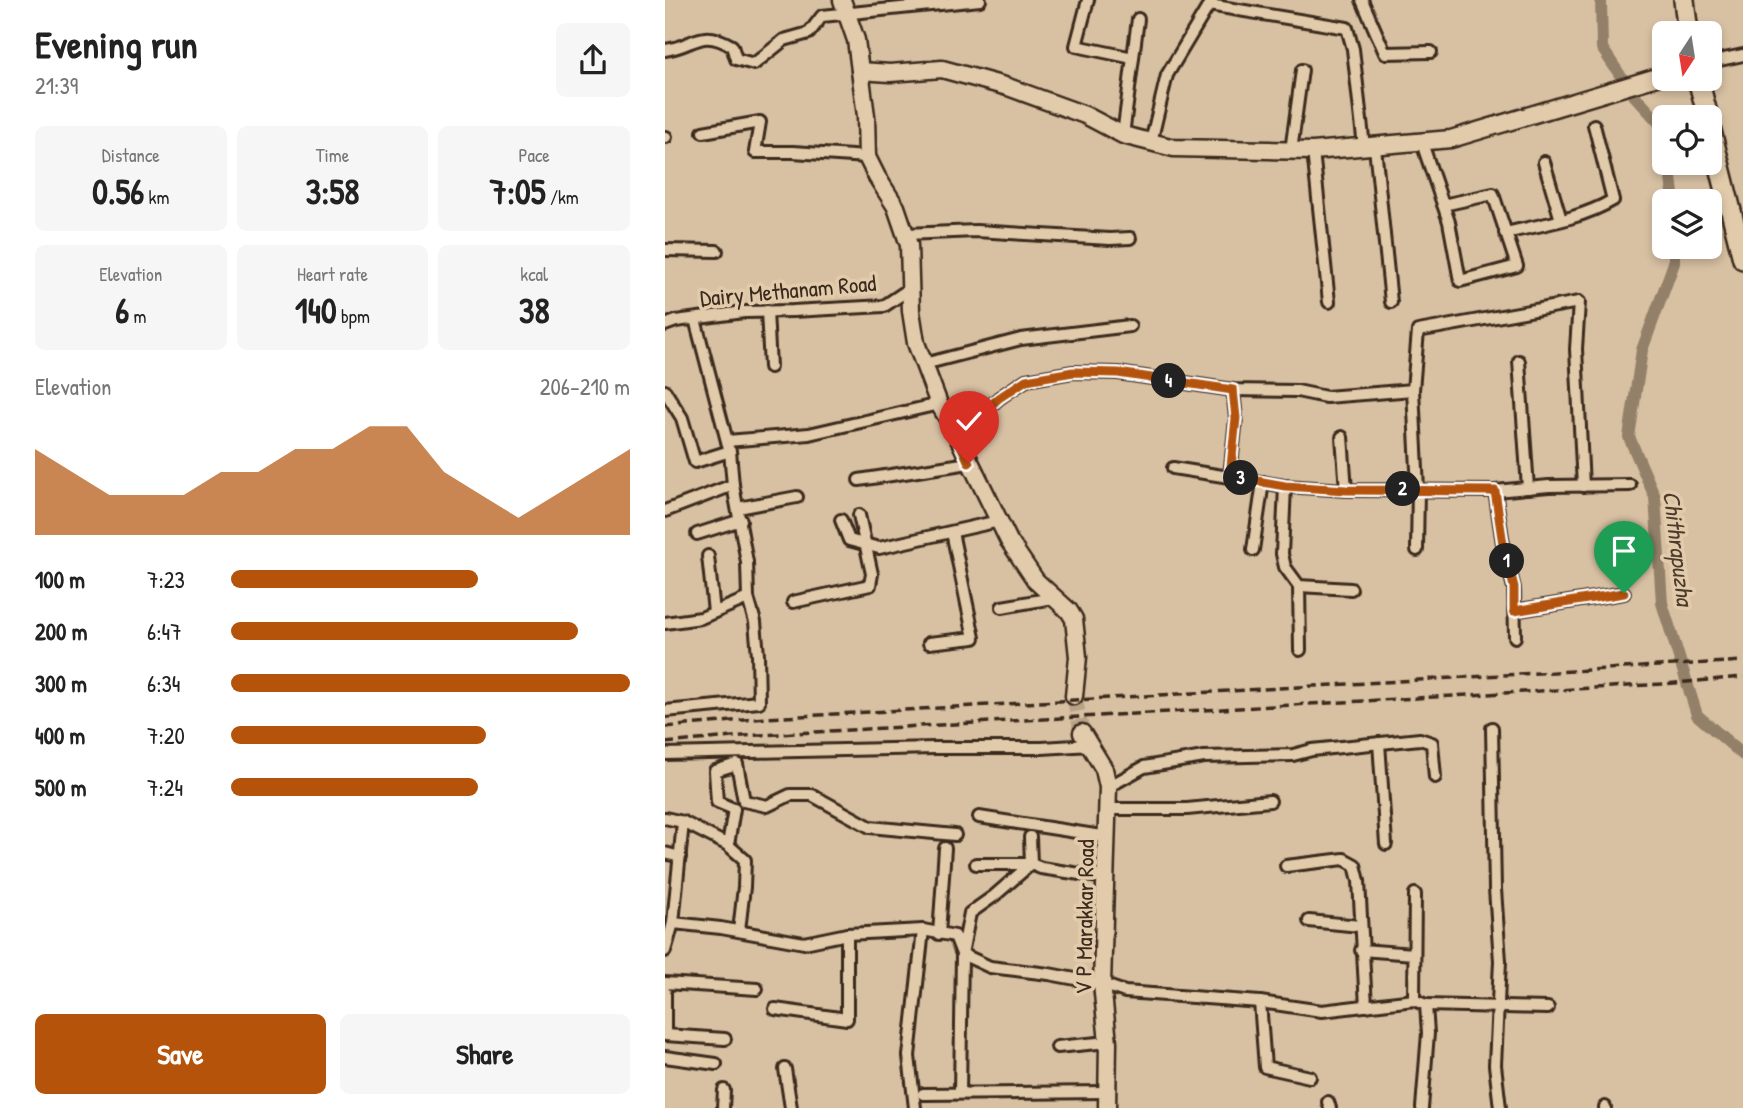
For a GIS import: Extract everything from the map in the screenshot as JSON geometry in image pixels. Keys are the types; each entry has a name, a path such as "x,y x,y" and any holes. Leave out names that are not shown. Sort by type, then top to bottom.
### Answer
{"highway":[{"path":"1684,0 1687,21"},
{"path":"1722,175 1743,259"}],"street":[{"path":"665,50 683,47 699,37 711,38 732,46 736,59 754,64 784,40 810,33 822,16 843,6 981,0"},
{"path":"1088,0 1076,46 1133,58"},
{"path":"1362,0 1385,53 1431,52"},
{"path":"1151,142 1167,75 1209,5 1347,28 1370,147 1391,302"},
{"path":"843,6 856,40 866,116 867,157 896,207 909,245 911,311 916,343 939,404 999,521 1036,581 1069,611 1077,629 1078,657 1073,696"},
{"path":"1123,135 1138,19"},
{"path":"1722,59 1743,55"},
{"path":"860,71 890,73 942,69 1008,87 1086,115 1123,135 1174,148 1291,151 1422,143 1475,134 1652,79"},
{"path":"1291,151 1302,70"},
{"path":"703,132 759,122 755,152 867,157"},
{"path":"1505,233 1561,220 1604,206 1613,200 1594,125"},
{"path":"1422,143 1443,205 1449,222 1460,281 1517,266 1493,194 1443,205"},
{"path":"1313,151 1329,302"},
{"path":"1544,162 1561,220"},
{"path":"906,234 976,231 1130,238"},
{"path":"665,250 717,251"},
{"name":"Dairy Methanam Road","path":"665,325 676,321 767,311 884,306 911,288"},
{"path":"1417,550 1418,489 1413,390 1418,331 1579,302 1576,349 1583,486"},
{"path":"767,311 770,367"},
{"path":"666,709 759,702 755,622 748,598 747,562 729,446 695,319"},
{"path":"924,364 1021,338 1130,326"},
{"path":"1519,361 1528,488"},
{"path":"957,436 999,398 1026,380 1073,372 1118,373 1233,390 1297,391 1326,397 1413,390"},
{"path":"1230,476 1236,418 1233,390"},
{"path":"665,391 682,418 695,462 729,446 809,434 939,404"},
{"path":"1342,438 1346,490"},
{"path":"859,480 969,463"},
{"path":"1173,468 1285,486 1346,490 1495,491 1630,485"},
{"path":"1253,550 1263,482"},
{"path":"665,511 733,485"},
{"path":"1285,486 1282,554 1285,567 1299,586 1300,650"},
{"path":"1495,491 1503,544 1514,587 1515,637"},
{"path":"697,534 739,514 797,497"},
{"path":"793,602 870,585 872,574 859,515"},
{"path":"841,520 849,540 879,548 999,521"},
{"path":"929,643 974,638 952,532"},
{"path":"708,556 714,612"},
{"path":"1299,586 1351,589"},
{"path":"1514,611 1624,593"},
{"path":"665,623 701,618 748,598"},
{"path":"1002,607 1053,598"},
{"path":"1492,728 1495,889 1500,961 1495,1065 1500,1108"},
{"path":"665,754 1042,748 1087,739"},
{"name":"V P Marakkar Road","path":"1087,739 1104,769 1108,787 1102,984 1108,1042 1107,1100"},
{"path":"1108,787 1144,767 1155,765 1233,755 1293,755 1312,750 1420,739 1430,742 1435,777"},
{"path":"1379,743 1386,844"},
{"path":"728,845 734,809 717,802 715,771 737,764 744,801 767,806 790,795 812,795 870,827 955,835"},
{"path":"1108,809 1187,809 1270,801"},
{"path":"979,817 1108,837"},
{"path":"665,818 684,822 728,845 745,860 739,931"},
{"path":"665,951 673,922 684,822"},
{"path":"1030,837 1031,864"},
{"path":"939,934 945,848"},
{"path":"665,853 680,857"},
{"path":"1286,866 1344,859 1355,865 1359,881 1366,1006"},
{"path":"976,864 1031,864 1041,868 1106,877"},
{"path":"960,1093 962,954 970,913 1031,864"},
{"path":"1414,1000 1415,894"},
{"path":"1309,921 1360,926"},
{"path":"673,922 804,943 847,934 923,930 955,936 962,954 990,967 1049,974 1102,984 1125,992 1260,1002 1322,1011 1414,1000 1426,1005 1548,1008"},
{"path":"915,1108 909,1056 923,930"},
{"path":"775,1009 848,1019 847,934"},
{"path":"1361,950 1414,954"},
{"path":"665,983 757,989"},
{"path":"665,992 665,1033 725,1039"},
{"path":"1260,1002 1265,1067 1310,1077"},
{"path":"1422,1108 1428,1033 1426,1005"},
{"path":"1057,1047 1108,1042"},
{"path":"665,1057 716,1064"},
{"path":"785,1069 792,1108"},
{"path":"723,1108 724,1090"},
{"path":"923,1094 960,1093 1107,1100"}],"waterway":[{"name":"Chithrapuzha","path":"1601,0 1602,48 1632,93 1652,115"},
{"name":"Chithrapuzha","path":"1671,175 1672,189"},
{"name":"Chithrapuzha","path":"1674,259 1642,350 1629,437 1655,497 1662,603 1697,715 1743,755"}],"tunnel":[{"path":"1074,696 1082,733"}],"railway":[{"path":"665,727 767,718 1743,661"},
{"path":"665,743 743,736 1664,684 1743,677"}],"route":[{"path":"969,463 957,436 999,398 1026,380 1073,372 1118,373 1233,390 1236,418 1230,476 1285,486 1346,490 1495,491 1503,544 1514,587 1514,611 1624,593"}]}
